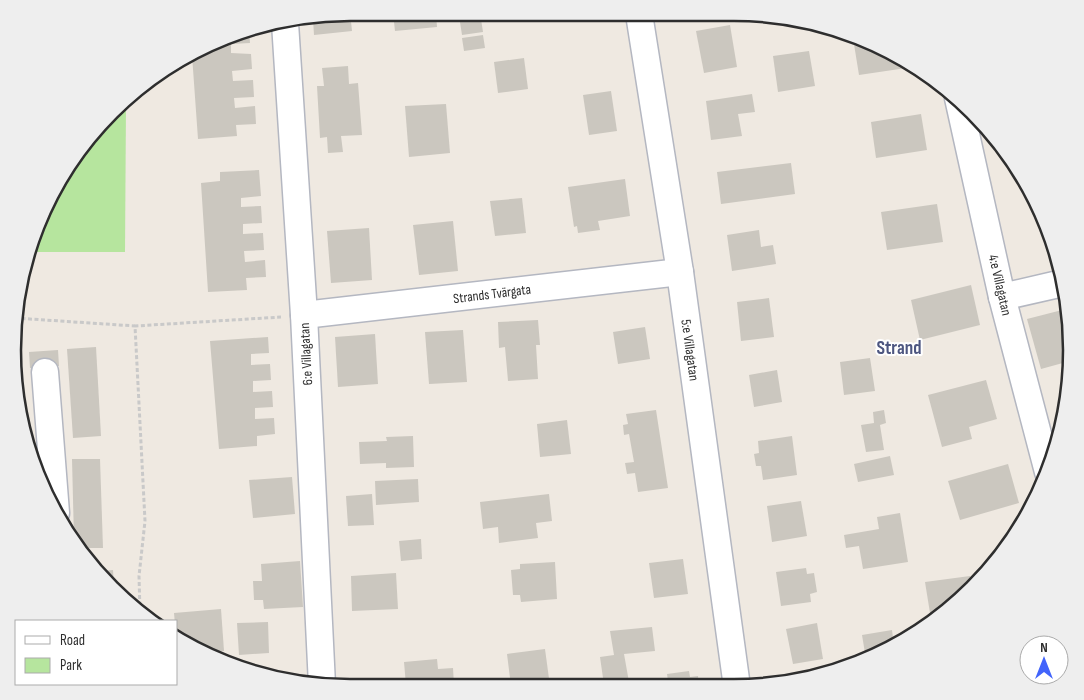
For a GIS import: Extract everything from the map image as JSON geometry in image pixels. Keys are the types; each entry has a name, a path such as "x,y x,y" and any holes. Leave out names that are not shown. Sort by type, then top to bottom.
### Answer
{"street":[{"name":"5:e Villagatan","path":"640,21 680,272 736,679"},
{"name":"6:e Villagatan","path":"285,28 304,315 322,677"},
{"name":"4:e Villagatan","path":"961,113 1002,297 1044,458"},
{"name":"Strands Tvärgata","path":"304,315 680,272"},
{"path":"1002,297 1056,285"},
{"path":"45,372 54,494"}],"path":[{"path":"23,319 135,326 304,315"},
{"path":"135,326 145,521 139,576 140,603"}],"green space":[{"path":"126,110 125,252 36,252 46,224 65,186 89,150"}],"building":[{"path":"351,21 352,31 314,35 313,23"},
{"path":"394,21 437,21 437,27 395,31"},
{"path":"481,21 483,32 462,35 460,22"},
{"path":"730,25 737,67 704,73 696,31"},
{"path":"483,35 485,48 464,51 462,38"},
{"path":"250,37 250,43 231,44 231,53 251,54 252,69 232,71 233,81 253,80 254,97 234,98 235,108 255,106 256,124 236,125 237,136 198,139 192,62 224,46"},
{"path":"854,44 903,68 859,75"},
{"path":"809,51 815,86 778,92 773,56"},
{"path":"524,58 528,89 498,93 494,62"},
{"path":"348,66 349,84 358,83 362,135 341,136 343,152 328,153 327,137 320,138 317,86 324,86 322,68"},
{"path":"611,91 617,131 589,135 583,95"},
{"path":"752,94 755,112 738,114 742,136 711,140 706,101"},
{"path":"446,104 450,153 409,157 405,106"},
{"path":"921,114 927,150 876,158 871,122"},
{"path":"791,163 795,194 721,204 717,172"},
{"path":"259,170 261,196 241,198 241,207 261,206 262,223 243,224 243,234 263,233 264,250 244,251 245,262 265,260 266,277 246,278 247,290 208,292 201,183 220,181 220,172"},
{"path":"625,179 630,216 598,221 600,230 578,233 577,226 574,227 568,187"},
{"path":"522,198 526,233 495,236 490,201"},
{"path":"937,204 943,242 887,250 881,212"},
{"path":"453,221 458,271 419,275 413,225"},
{"path":"369,228 372,280 331,283 327,231"},
{"path":"759,230 761,247 773,245 776,264 732,271 727,235"},
{"path":"971,285 980,325 920,340 911,300"},
{"path":"769,298 774,337 741,341 737,302"},
{"path":"1060,310 1062,363 1041,369 1027,319"},
{"path":"538,320 540,345 536,345 538,379 508,381 505,347 499,348 498,322"},
{"path":"645,327 650,359 618,364 613,332"},
{"path":"463,330 467,382 429,384 425,332"},
{"path":"375,334 378,384 338,387 335,337"},
{"path":"268,337 269,353 251,354 251,365 270,364 271,380 253,381 253,392 272,391 273,407 255,408 255,419 274,418 275,434 257,436 257,446 219,449 210,341"},
{"path":"96,347 101,436 73,438 67,349"},
{"path":"58,350 59,366 30,368 29,352"},
{"path":"870,358 875,391 844,395 840,362"},
{"path":"777,370 782,402 754,407 749,375"},
{"path":"986,380 997,419 969,427 972,439 942,447 928,395"},
{"path":"656,410 668,488 638,492 635,473 627,474 625,463 634,462 629,434 624,435 623,425 628,424 626,414"},
{"path":"884,410 886,423 880,425 884,450 866,452 861,425 874,423 873,412"},
{"path":"567,420 571,454 540,457 537,424"},
{"path":"413,436 414,467 386,468 386,463 360,464 359,442 387,441 386,437"},
{"path":"792,436 797,475 763,480 761,466 756,466 754,454 759,453 758,441"},
{"path":"890,456 894,475 858,482 854,464"},
{"path":"72,459 100,459 103,548 88,548 74,528"},
{"path":"1008,464 1019,503 960,520 948,481"},
{"path":"292,477 295,514 253,518 249,480"},
{"path":"418,479 419,502 376,505 375,481"},
{"path":"372,494 374,525 348,526 346,496"},
{"path":"549,494 552,521 536,523 538,538 499,543 498,527 483,529 480,502"},
{"path":"801,501 807,536 772,542 767,506"},
{"path":"900,513 908,562 863,569 859,546 846,548 844,535 879,529 877,517"},
{"path":"421,539 422,559 401,561 399,541"},
{"path":"683,559 688,594 654,598 649,563"},
{"path":"300,561 303,607 264,609 263,600 254,600 253,581 262,581 261,564"},
{"path":"555,562 557,599 521,602 520,595 513,595 511,570 520,569 520,564"},
{"path":"806,568 807,574 814,573 817,592 810,594 811,602 781,606 776,572"},
{"path":"113,570 113,577 107,571"},
{"path":"396,573 398,609 352,611 351,576"},
{"path":"970,576 970,578 951,597 930,613 925,582"},
{"path":"221,609 224,651 219,651 178,630 178,620 175,620 174,613"},
{"path":"268,622 269,653 239,655 237,623"},
{"path":"817,623 823,659 793,664 786,629"},
{"path":"652,627 655,651 624,654 628,679 603,679 600,657 614,655 610,631"},
{"path":"892,630 893,638 865,652 862,635"},
{"path":"545,649 549,679 510,679 507,654"},
{"path":"437,659 438,669 453,668 454,679 405,679 404,662"},
{"path":"689,671 690,677 698,676 698,679 668,679 667,674"}],"district":[{"name":"Strand","path":"899,348"}]}
